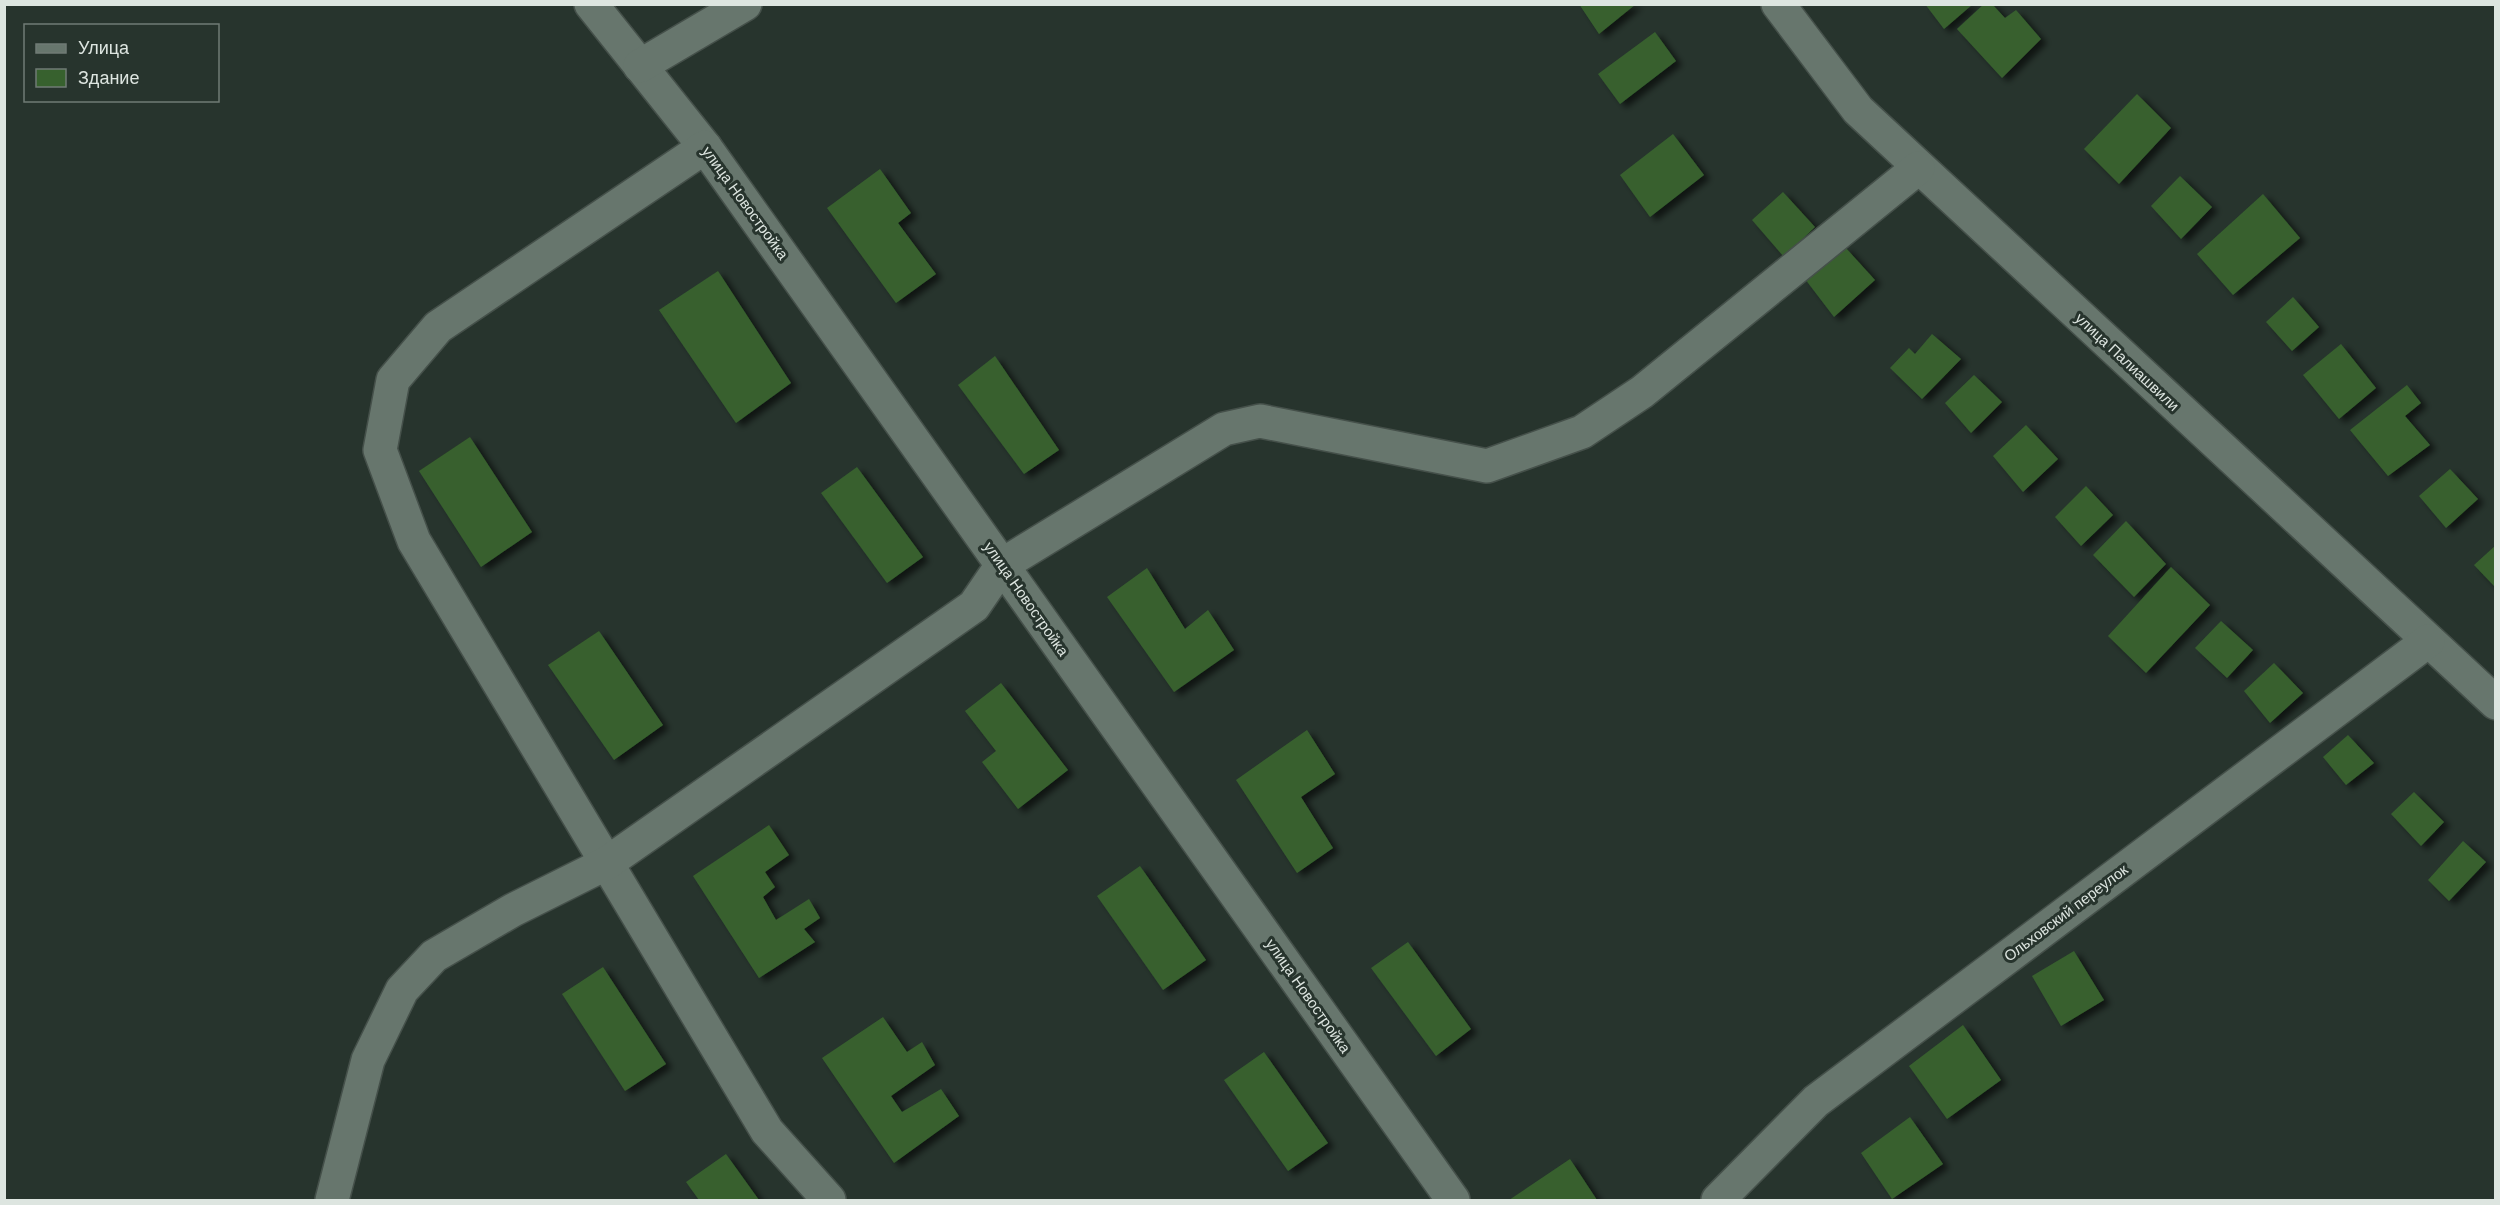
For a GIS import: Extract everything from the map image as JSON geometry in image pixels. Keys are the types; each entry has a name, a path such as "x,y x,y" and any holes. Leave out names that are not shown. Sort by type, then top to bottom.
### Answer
{"street":[{"name":"улица Новостройка","path":"591,4 705,147 1453,1200"},
{"path":"640,66 745,4"},
{"name":"улица Палиашвили","path":"1778,4 1858,110 2496,703"},
{"path":"705,147 438,327 393,380 380,450 414,541 767,1131 829,1200"},
{"path":"332,1200 368,1060 402,990 434,956 513,910 608,863 974,606 1002,565 1224,429 1260,421 1487,466 1582,432 1642,392 1918,168"},
{"name":"Ольховский переулок","path":"1718,1200 1816,1101 2428,641"}],"building":[{"path":"1579,4 1636,4 1599,34"},
{"path":"1925,4 1973,4 1944,29"},
{"path":"1984,4 1992,4 2005,18 2016,10 2041,39 2002,78 1957,29"},
{"path":"1655,32 1676,61 1620,104 1598,74"},
{"path":"2137,94 2171,128 2119,184 2084,149"},
{"path":"1673,134 1704,175 1650,217 1620,175"},
{"path":"880,169 911,213 898,223 936,274 896,303 827,208"},
{"path":"2180,176 2212,207 2181,239 2151,206"},
{"path":"1783,192 1815,227 1784,257 1752,220"},
{"path":"2263,194 2300,238 2233,295 2197,254"},
{"path":"1845,247 1875,280 1834,317 1805,279"},
{"path":"718,271 791,383 736,423 659,310"},
{"path":"2293,297 2319,327 2292,351 2266,322"},
{"path":"1932,334 1961,359 1922,399 1890,368 1909,348 1915,354"},
{"path":"2341,344 2376,388 2339,419 2303,375"},
{"path":"995,356 1059,450 1024,474 958,385"},
{"path":"1974,375 2002,402 1971,433 1945,403"},
{"path":"2407,385 2421,403 2405,416 2430,445 2388,476 2350,430"},
{"path":"2026,425 2058,459 2023,492 1993,456"},
{"path":"470,437 532,532 481,567 419,471"},
{"path":"857,467 923,557 887,583 821,493"},
{"path":"2450,469 2478,499 2446,528 2419,496"},
{"path":"2086,486 2113,515 2081,546 2055,517"},
{"path":"2126,521 2166,564 2134,597 2093,555"},
{"path":"2496,545 2496,588 2474,565"},
{"path":"2171,567 2210,605 2146,673 2108,636"},
{"path":"1147,568 1185,629 1208,610 1234,650 1174,692 1107,597"},
{"path":"2221,621 2253,650 2227,678 2195,648"},
{"path":"599,631 663,725 614,760 548,665"},
{"path":"2274,663 2303,693 2270,723 2244,691"},
{"path":"1001,683 1068,770 1018,809 982,762 996,751 965,711"},
{"path":"1307,730 1335,774 1301,797 1333,848 1297,873 1236,780"},
{"path":"2348,735 2374,763 2346,785 2323,757"},
{"path":"2414,792 2444,822 2421,846 2391,814"},
{"path":"769,825 789,855 765,872 775,887 763,897 776,920 809,899 820,918 804,929 815,942 759,978 693,876"},
{"path":"2463,841 2486,862 2449,901 2428,880"},
{"path":"1140,866 1206,960 1163,990 1097,896"},
{"path":"1408,942 1471,1029 1436,1056 1371,968"},
{"path":"2074,951 2104,1000 2061,1026 2032,976"},
{"path":"603,967 666,1064 625,1091 562,994"},
{"path":"883,1017 907,1052 922,1042 935,1065 891,1096 902,1112 941,1089 959,1116 894,1163 822,1058"},
{"path":"1963,1025 2001,1080 1947,1119 1909,1066"},
{"path":"1264,1052 1328,1143 1288,1171 1224,1080"},
{"path":"1910,1117 1943,1164 1892,1199 1861,1153"},
{"path":"726,1154 759,1200 699,1200 686,1182"},
{"path":"1570,1159 1597,1200 1509,1200"}]}
